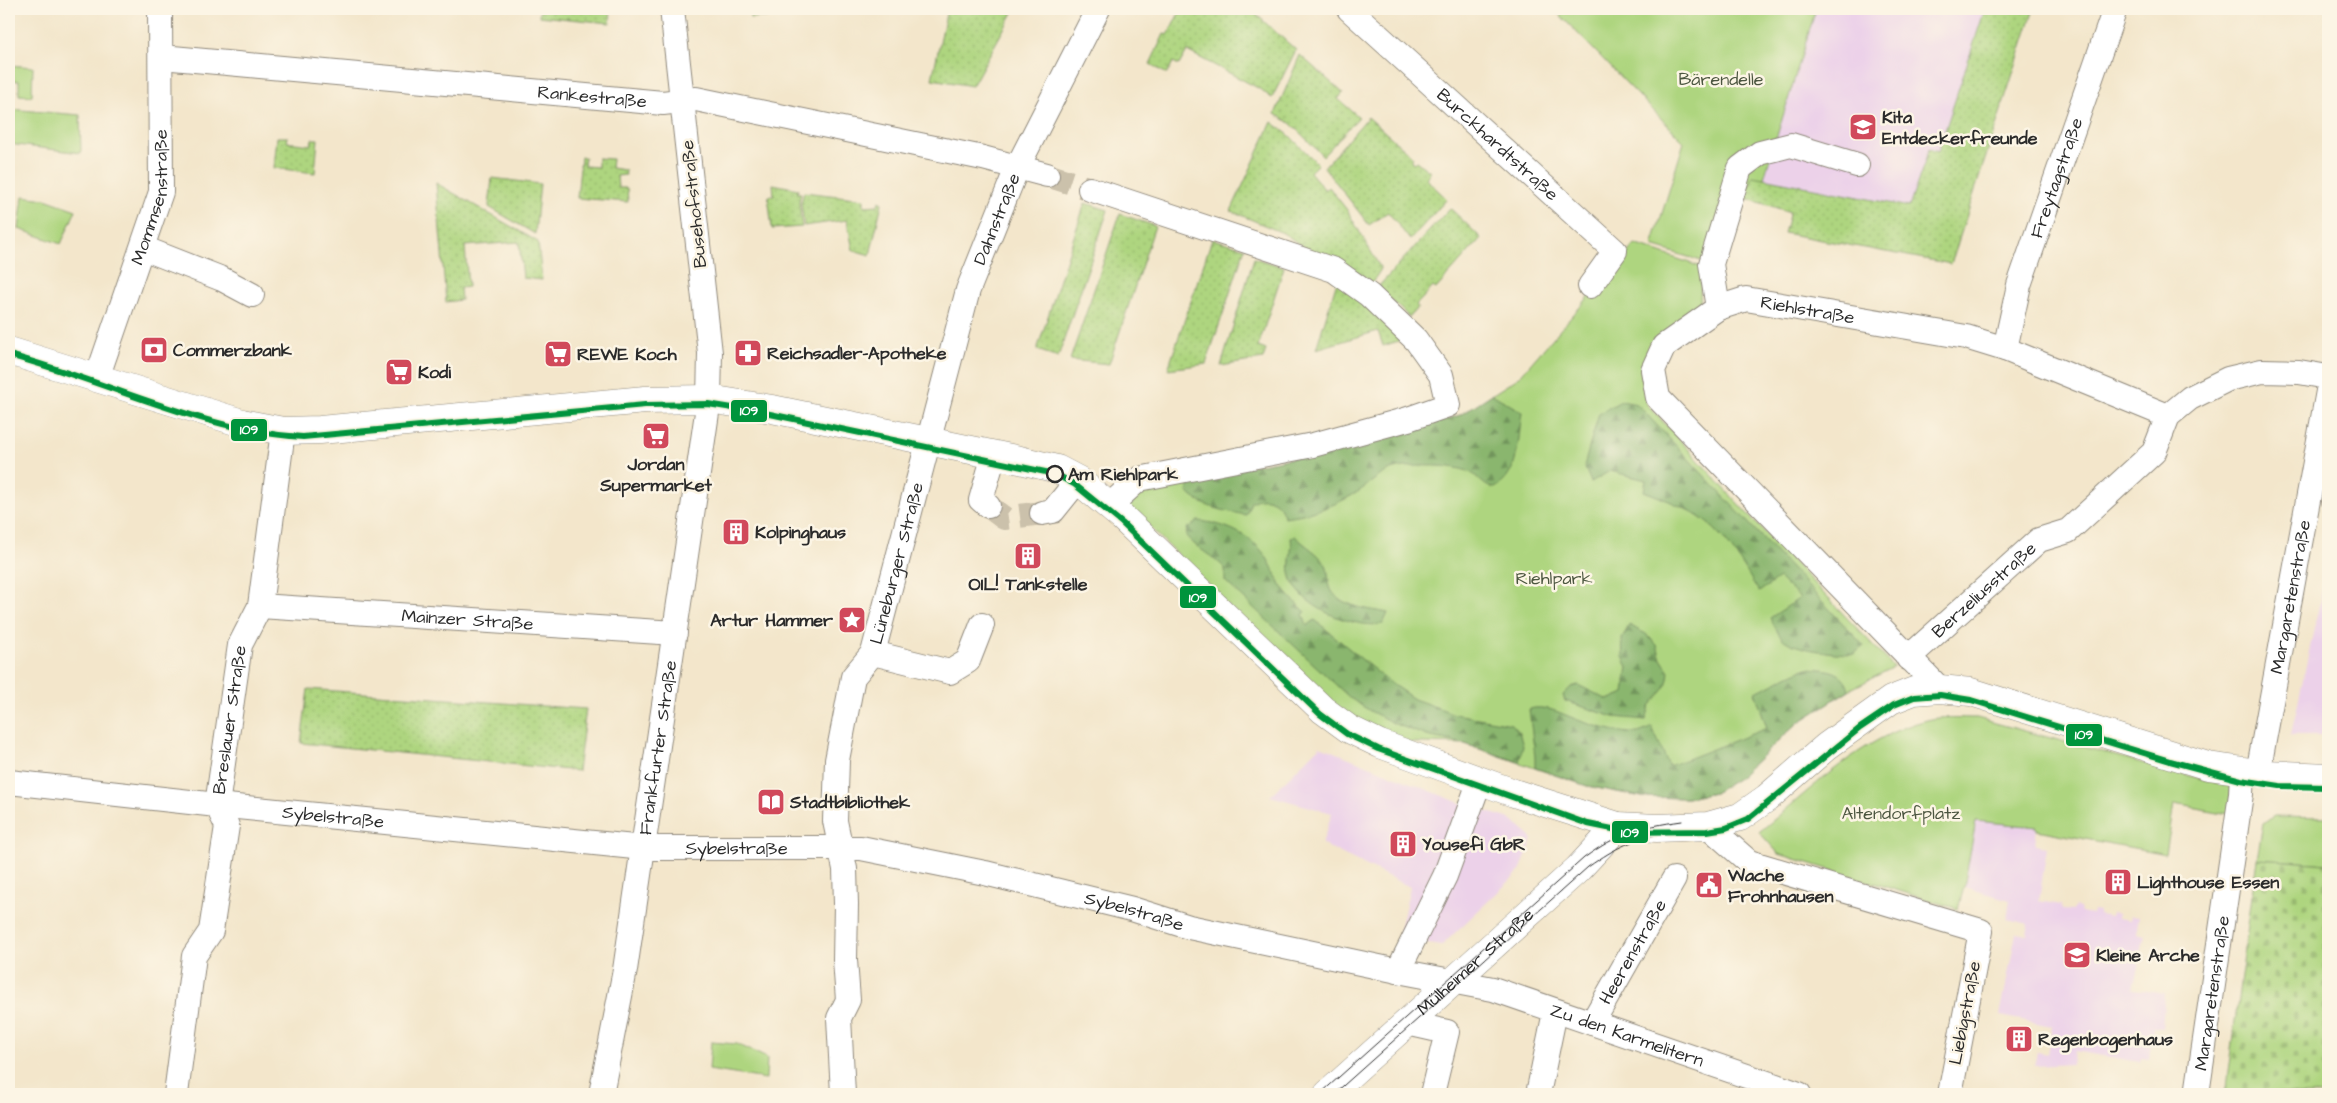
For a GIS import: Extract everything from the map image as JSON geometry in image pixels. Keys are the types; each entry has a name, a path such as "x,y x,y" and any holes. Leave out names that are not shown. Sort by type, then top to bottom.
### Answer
{"main road":[{"path":"9,351 223,418 283,431 644,400 710,399 1057,469 1078,480 1109,506 1323,710 1349,729 1380,744 1618,826 1657,828 1708,826 1740,817 1767,798 1828,746 1890,700 1914,691 1940,689 1971,692 2208,766 2250,773 2328,777"},
{"name":"Mülheimer Straße","path":"1328,1094 1578,869 1618,826"}],"street":[{"name":"Mommsenstraße","path":"97,378 161,192 162,57 160,9"},
{"name":"Busehofstraße","path":"672,9 710,354 710,399"},
{"name":"Dahnstraße","path":"928,442 968,290 1017,168 1098,9"},
{"name":"Burckhardtstraße","path":"1349,9 1615,251 1590,286"},
{"name":"Freytagstraße","path":"2005,349 2019,285 2115,9"},
{"name":"Rankestraße","path":"162,57 663,103 696,99 983,158 1047,175"},
{"path":"1718,308 1711,264 1740,168 1760,153 1791,145 1857,165"},
{"path":"1090,189 1334,270 1369,295 1416,340 1441,375 1448,405 1408,419 1313,445 1139,479 1109,506"},
{"path":"143,248 222,279 252,295"},
{"name":"Riehlstraße","path":"1940,689 1658,398 1653,370 1664,346 1718,308 1746,299 1966,337 2005,349 2168,416"},
{"name":"Berzeliusstraße","path":"1908,658 2039,540 2068,531 2154,452 2168,416 2190,398 2228,379 2262,371 2299,372 2328,377"},
{"name":"Margaretenstraße","path":"2197,1094 2250,773 2328,391"},
{"name":"Frankfurter Straße","path":"601,1094 625,970 710,399"},
{"name":"Breslauer Straße","path":"176,1094 194,956 211,931 227,826 217,805 240,645 260,606 283,431"},
{"name":"Lüneburger Straße","path":"843,1094 840,1018 848,1000 845,869 835,821 837,760 853,677 873,653 928,442"},
{"path":"988,506 981,500 994,455"},
{"path":"1042,513 1053,511 1078,480"},
{"name":"Mainzer Straße","path":"260,606 674,633"},
{"path":"873,653 950,672 968,661 982,625"},
{"path":"1398,971 1445,876 1480,780"},
{"name":"Sybelstraße","path":"9,782 644,848 861,848 985,873 1132,908 1189,927 1454,982"},
{"name":"Liebigstraße","path":"1708,826 1749,862 1981,931 1950,1094"},
{"name":"Heerenstraße","path":"1592,1023 1674,879"},
{"name":"Zu den Karmelitern","path":"1454,982 1493,989 1555,1012 1799,1094"},
{"path":"1538,1094 1555,1012"},
{"path":"1408,1023 1447,1032 1432,1094"}],"shaded area":[{"name":"Kita Entdeckerfreunde","path":"1816,9 1985,9 1938,152 1929,150 1909,208 1764,178"},
{"path":"2328,564 2328,735 2291,735"},
{"path":"1320,746 1460,803 1510,819 1533,839 1520,871 1441,946 1398,939 1410,887 1322,844 1332,813 1270,796"},
{"name":"Kleine Arche","path":"1975,821 2037,827 2035,845 2047,847 2039,901 2061,905 2062,910 2073,911 2075,907 2080,908 2081,912 2092,914 2093,910 2099,911 2099,915 2111,917 2112,913 2118,914 2118,918 2130,920 2131,916 2139,917 2136,933 2145,935 2133,989 2165,994 2162,1028 2153,1027 2149,1059 2141,1058 2140,1062 2074,1051 2072,1064 2034,1066 2037,1052 2047,1054 2052,1026 2000,1016 2016,933 2027,935 2029,924 2007,919 2010,900 1964,887"}],"green space":[{"path":"540,9 611,10 610,23 539,16"},
{"path":"749,9 789,9 790,16 750,18"},
{"path":"947,9 1015,9 972,86 932,79"},
{"path":"1185,9 1250,9 1296,50 1272,98 1258,88 1187,51 1179,65 1173,62 1167,74 1150,64 1164,34 1168,35 1178,15"},
{"name":"Bärendelle","path":"1554,9 1816,9 1764,178 1753,177 1721,267 1652,246 1684,142"},
{"path":"1985,9 2034,9 1951,264 1784,233 1790,212 1745,198 1753,176 1909,207 1929,149 1938,152"},
{"path":"1300,55 1343,93 1338,99 1359,117 1323,156 1290,123 1275,114"},
{"path":"9,65 33,67 32,96 19,95 19,81 9,80"},
{"path":"9,109 80,115 81,153 9,144"},
{"path":"1368,117 1413,157 1411,161 1414,163 1416,161 1430,172 1426,179 1447,199 1410,240 1388,212 1369,225 1324,167"},
{"path":"1272,122 1289,135 1318,164 1310,172 1325,190 1329,187 1347,210 1381,269 1372,283 1359,273 1319,257 1283,233 1231,211"},
{"path":"277,137 288,137 287,142 311,145 312,139 318,139 315,173 274,168"},
{"path":"581,157 585,157 584,166 598,167 598,158 612,159 611,168 625,170 626,175 617,176 618,188 627,188 628,202 577,198"},
{"path":"492,178 540,184 535,234 489,207"},
{"path":"436,183 538,242 542,280 523,278 519,242 465,246 468,287 460,288 461,300 446,302"},
{"path":"773,184 798,189 797,193 801,193 799,202 802,227 772,229 768,196 774,196"},
{"path":"804,192 864,199 864,206 878,205 879,201 882,203 870,255 853,250 847,220 804,226 801,203"},
{"path":"23,196 45,199 76,210 61,244 19,229"},
{"path":"1085,203 1108,210 1058,357 1037,350"},
{"path":"1450,208 1481,238 1436,289 1433,287 1416,305 1418,307 1409,317 1378,287"},
{"path":"1120,214 1155,226 1109,364 1070,360"},
{"path":"1212,239 1245,248 1206,364 1168,369"},
{"name":"Riehlpark","path":"1635,244 1701,267 1700,310 1658,338 1641,370 1646,403 1756,523 1894,667 1849,690 1799,722 1737,779 1714,793 1687,798 1642,797 1587,786 1465,744 1379,742 1349,727 1121,498 1146,486 1288,459 1401,434 1460,415 1518,378"},
{"path":"1254,258 1284,267 1258,347 1266,350 1263,359 1221,366"},
{"path":"1337,281 1411,337 1383,346 1378,331 1316,349"},
{"path":"1492,394 1522,412 1513,465 1503,482 1495,488 1491,488 1463,469 1444,466 1398,468 1386,472 1361,490 1330,506 1312,512 1284,517 1280,507 1272,500 1262,499 1251,502 1246,515 1207,505 1187,492 1191,477 1288,459 1401,434 1460,415"},
{"path":"1621,401 1637,404 1864,646 1854,654 1847,654 1805,648 1788,642 1780,636 1770,618 1800,598 1779,578 1759,592 1736,554 1714,529 1684,508 1644,491 1646,480 1610,471 1591,482 1584,466 1599,413"},
{"path":"1198,521 1226,527 1252,541 1267,559 1277,579 1287,593 1306,612 1303,614 1307,626 1315,620 1389,682 1414,699 1455,714 1512,724 1519,732 1523,746 1519,762 1465,744 1427,736 1393,723 1350,698 1225,581 1225,568 1186,536 1187,529"},
{"path":"1295,536 1316,553 1326,565 1330,587 1339,599 1355,606 1388,613 1383,624 1371,625 1342,619 1314,605 1303,596 1295,585 1290,573 1291,538"},
{"path":"1629,625 1646,634 1657,645 1661,659 1669,671 1665,688 1650,706 1646,720 1614,717 1565,701 1563,695 1571,687 1578,685 1608,700 1624,693 1628,667 1623,657 1622,639"},
{"path":"1807,668 1827,670 1838,674 1847,683 1849,690 1799,722 1737,779 1714,793 1687,798 1642,797 1587,786 1535,768 1529,709 1541,708 1551,710 1587,723 1623,732 1638,733 1652,727 1669,766 1767,728 1755,692"},
{"path":"308,689 586,709 578,771 301,743"},
{"name":"Altendorfplatz","path":"1977,718 2231,787 2229,814 2174,804 2166,854 2037,830 2037,827 1976,821 1958,909 1779,854 1759,832 1838,767 1880,739 1903,728 1927,720"},
{"path":"2274,816 2328,817 2328,864 2257,859 2263,824"},
{"path":"2257,859 2328,864 2328,1094 2225,1094"},
{"path":"711,1042 737,1044 767,1058 766,1079 709,1070"}],"tunnel":[{"path":"1047,175 1090,189"},
{"path":"988,506 1004,518 1042,513"}],"tram line":[{"path":"1320,1094 1584,858 1596,849 1630,832 1682,821"},
{"path":"1334,1094 1588,867 1625,845 1644,838 1667,833"}],"transit line":[{"name":"109","path":"9,355 45,365 155,404 229,426 266,433 303,437 645,405 708,404 770,414 1055,474 1074,484 1122,523 1320,714 1347,734 1378,749 1588,824 1627,832 1707,831 1726,828 1748,819 1860,728 1894,705 1914,697 1940,695 1971,700 2170,761 2241,780 2280,786 2328,787"}],"place":[{"name":"Kita Entdeckerfreunde","path":"1863,127"},
{"name":"Commerzbank","path":"154,350"},
{"name":"Reichsadler-Apotheke","path":"748,353"},
{"name":"REWE Koch","path":"558,354"},
{"name":"Kodi","path":"399,372"},
{"name":"Jordan Supermarket","path":"656,436"},
{"name":"Am Riehlpark","path":"1055,474"},
{"name":"Kolpinghaus","path":"736,532"},
{"name":"OIL! Tankstelle","path":"1028,556"},
{"name":"Artur Hammer","path":"852,620"},
{"name":"Stadtbibliothek","path":"771,802"},
{"name":"Yousefi GbR","path":"1403,844"},
{"name":"Lighthouse Essen","path":"2118,882"},
{"name":"Wache Frohnhausen","path":"1709,885"},
{"name":"Kleine Arche","path":"2077,955"},
{"name":"Regenbogenhaus","path":"2019,1039"}]}
